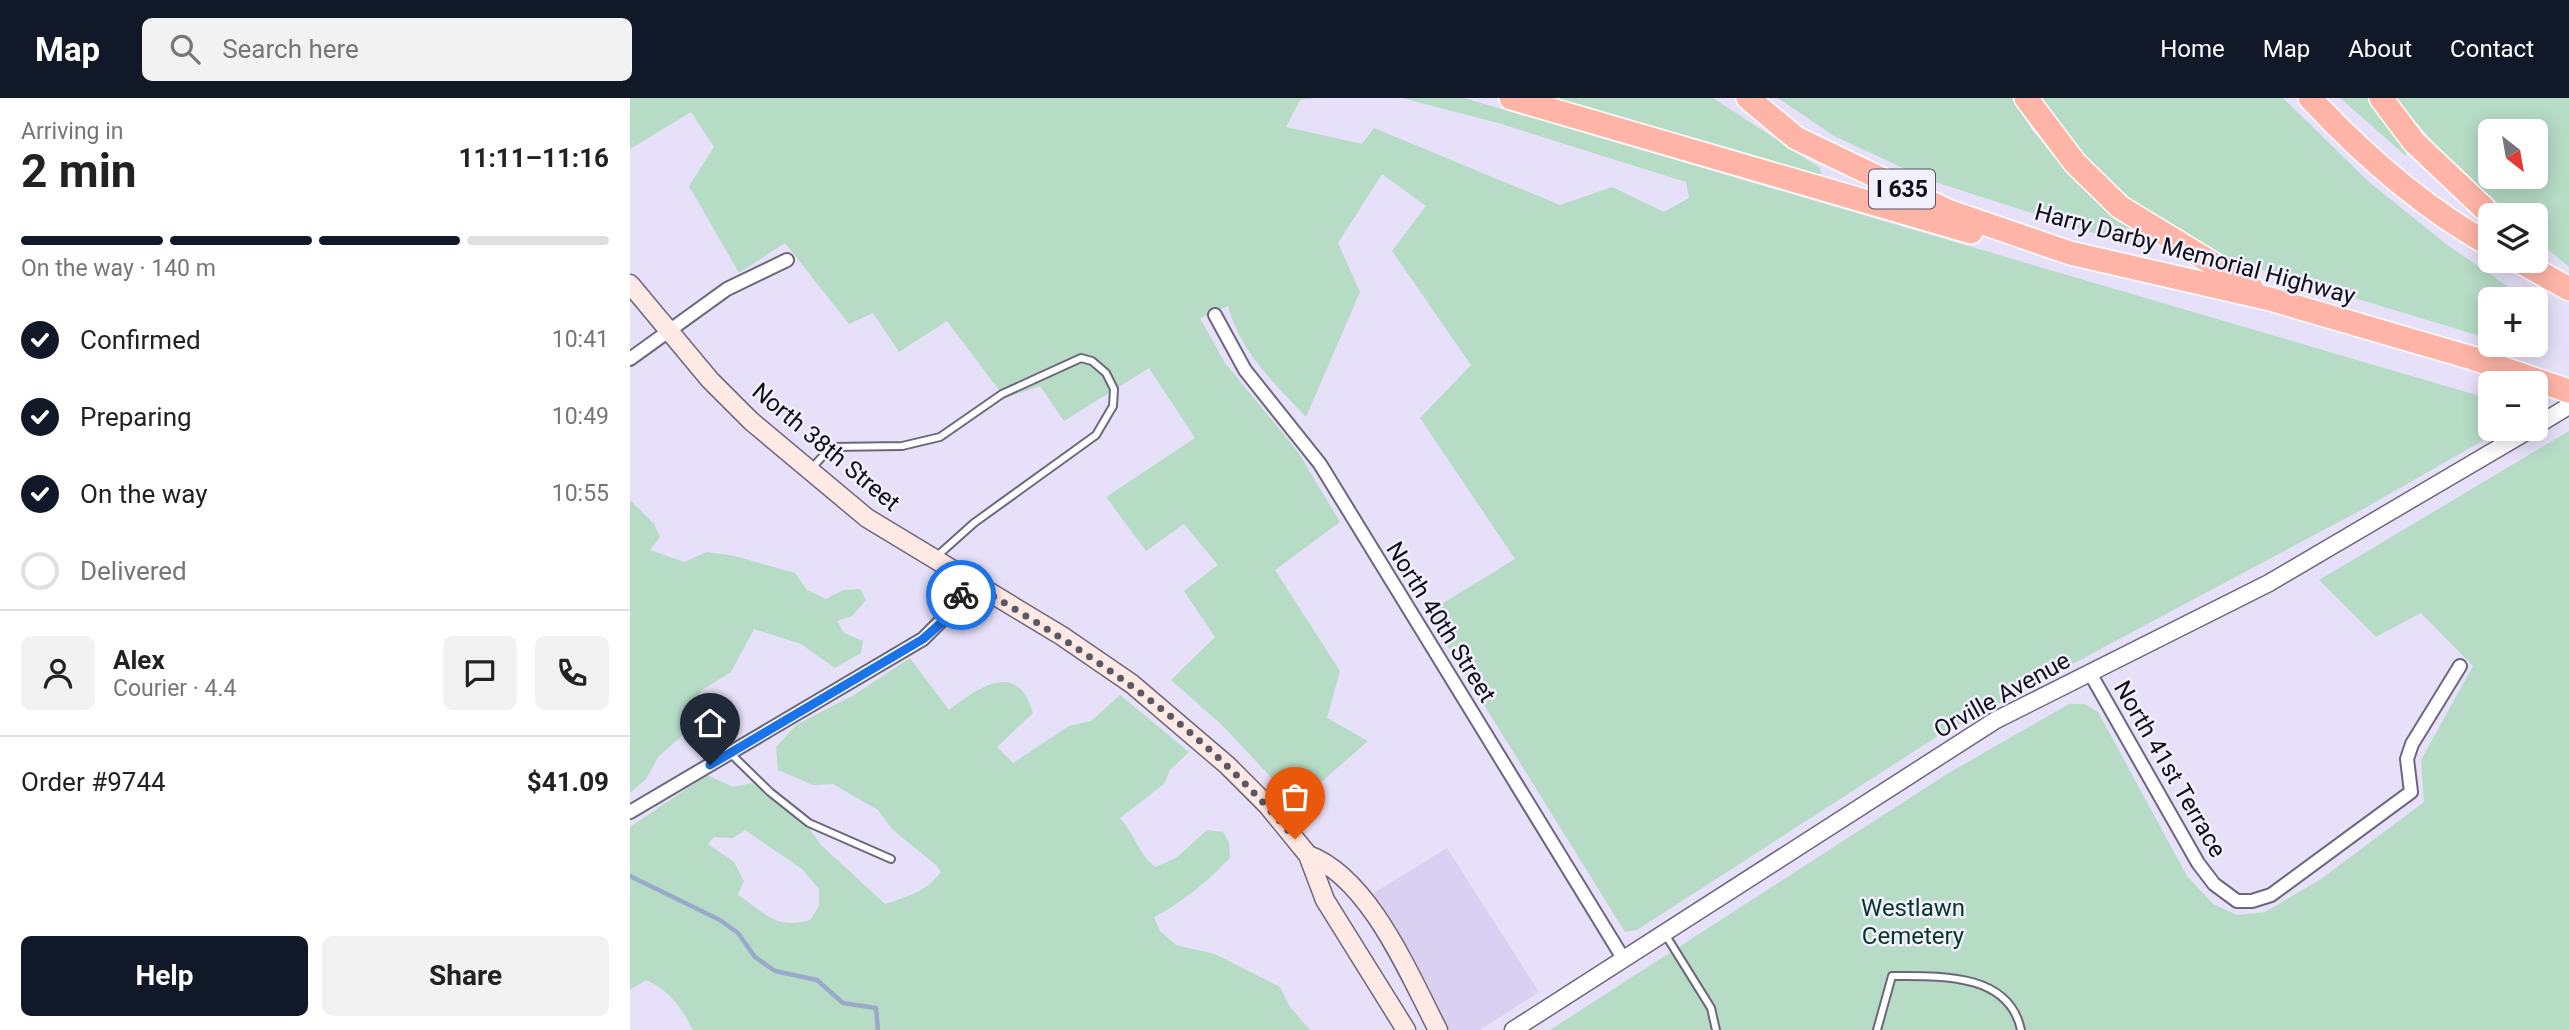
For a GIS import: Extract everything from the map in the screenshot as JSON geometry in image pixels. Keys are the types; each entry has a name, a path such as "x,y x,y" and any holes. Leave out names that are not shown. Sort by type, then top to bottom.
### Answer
{"highway":[{"path":"1511,98 1940,225 2070,253"},
{"name":"Harry Darby Memorial Highway","path":"1748,98 1796,138 1948,211 2070,253 2270,299 2472,358 2569,391"},
{"path":"2026,98 2075,163 2120,207 2270,299"},
{"path":"2310,98 2350,141 2434,211 2478,238"},
{"path":"2381,98 2414,142 2478,203"},
{"path":"2548,267 2569,287"},
{"path":"2542,273 2569,287"}],"main road":[{"name":"North 38th Street","path":"630,284 710,380 751,421 867,518 1062,636 1132,684 1227,765 1268,806 1308,855 1325,900 1406,1030"},
{"name":"North 38th Street","path":"1308,855 1327,862 1353,888 1395,949 1438,1030"}],"street":[{"path":"630,359 727,289 787,260"},
{"name":"North 40th Street","path":"1215,315 1245,370 1320,464 1623,958"},
{"path":"2548,419 2569,406"},
{"name":"Orville Avenue","path":"1513,1030 1996,720 2269,583 2510,441"},
{"path":"630,812 923,639 956,606 964,579"},
{"name":"North 41st Terrace","path":"2090,673 2198,863 2228,897 2252,901 2271,895 2412,792 2407,759 2412,744 2460,666"}],"lane":[{"path":"810,470 831,447 902,446 940,438 1002,394 1066,363 1081,358 1092,361 1105,373 1114,389 1113,406 1096,435 974,523 933,559"},
{"path":"730,753 769,792 809,823 891,859"},
{"path":"1664,933 1711,1009 1716,1030"},
{"path":"1877,1030 1892,976 1961,979 1992,989 2013,1010 2021,1030"}],"shaded area":[{"path":"1447,848 1539,992 1480,1030 1445,1030 1369,896"}],"green space":[{"path":"630,98 1314,98 1300,100 1286,127 1362,144 1374,128 1560,205 1612,187 1664,212 1689,198 1686,182 1498,123 1402,98 1464,98 2478,395 2478,441 2482,441 2365,508 1941,734 1637,930 1625,932 1427,613 1515,559 1420,418 1471,365 1392,251 1426,206 1382,174 1338,243 1360,292 1306,417 1270,379 1250,352 1233,323 1228,306 1200,318 1225,363 1298,452 1340,522 1275,570 1340,671 1327,718 1368,741 1296,804 1222,725 1171,680 1215,637 1184,591 1218,565 1184,524 1146,551 1106,497 1195,438 1149,368 1064,421 1040,386 1005,398 947,321 899,352 873,313 849,324 785,243 739,273 689,186 714,147 691,112 630,149"},
{"path":"1540,98 1713,98 1820,168 1821,175"},
{"path":"1778,98 2012,98 2032,130 2076,182 2151,243 2147,250 1929,180 1834,136"},
{"path":"2034,98 2283,98 2369,182 2446,244 2478,266 2478,273 2488,273 2509,287 2478,287 2478,335 2242,264 2163,224 2124,199 2079,156"},
{"path":"2340,98 2369,98 2406,148 2406,156"},
{"path":"2395,98 2569,98 2569,267 2548,249 2548,203 2494,203 2480,189 2548,189 2548,119 2478,119 2478,187 2447,158"},
{"name":"Westlawn Cemetery","path":"2569,431 2569,1030 1550,1030 1947,774 2069,704 2085,704 2098,712 2187,876 2213,904 2237,915 2265,912 2321,879 2424,802 2421,760 2473,666 2421,613 2376,637 2319,580"},
{"path":"630,500 654,524 660,537 650,550 684,562 707,552 735,556 795,573 807,590 826,599 843,590 860,589 866,600 852,616 837,621 844,633 863,641 861,653 835,668 801,644 754,629 731,672 702,690 689,711 683,735 659,756 646,779 630,793"},
{"path":"910,658 949,710 985,687 1007,682 1026,696 1033,713 997,747 1013,763 1069,726 1091,721 1120,695 1189,752 1170,770 1164,784 1120,818 1145,857 1156,867 1176,858 1207,830 1223,832 1229,842 1230,858 1221,867 1185,898 1154,917 1160,931 1176,945 1215,954 1280,987 1290,1007 1310,1030 693,1030 674,1000 662,989 646,980 630,990 630,827 707,775 733,787 752,783 802,819 821,845 885,904 923,889 941,872 893,830 878,810 833,784 813,785 778,770 776,747 796,725 854,695","holes":["745,830 802,869 819,889 819,906 810,920 798,923 779,921 738,895 744,881 734,862 708,844 714,837 733,838"]}],"waterway":[{"path":"630,876 720,920 738,933 755,957 775,971 817,980 843,1003 876,1008 878,1030"}],"way so far":[{"path":"961,595 964,579 1062,636 1132,684 1196,736 1268,806 1295,839"}],"route":[{"path":"710,765 923,639 948,617 961,595"}]}
